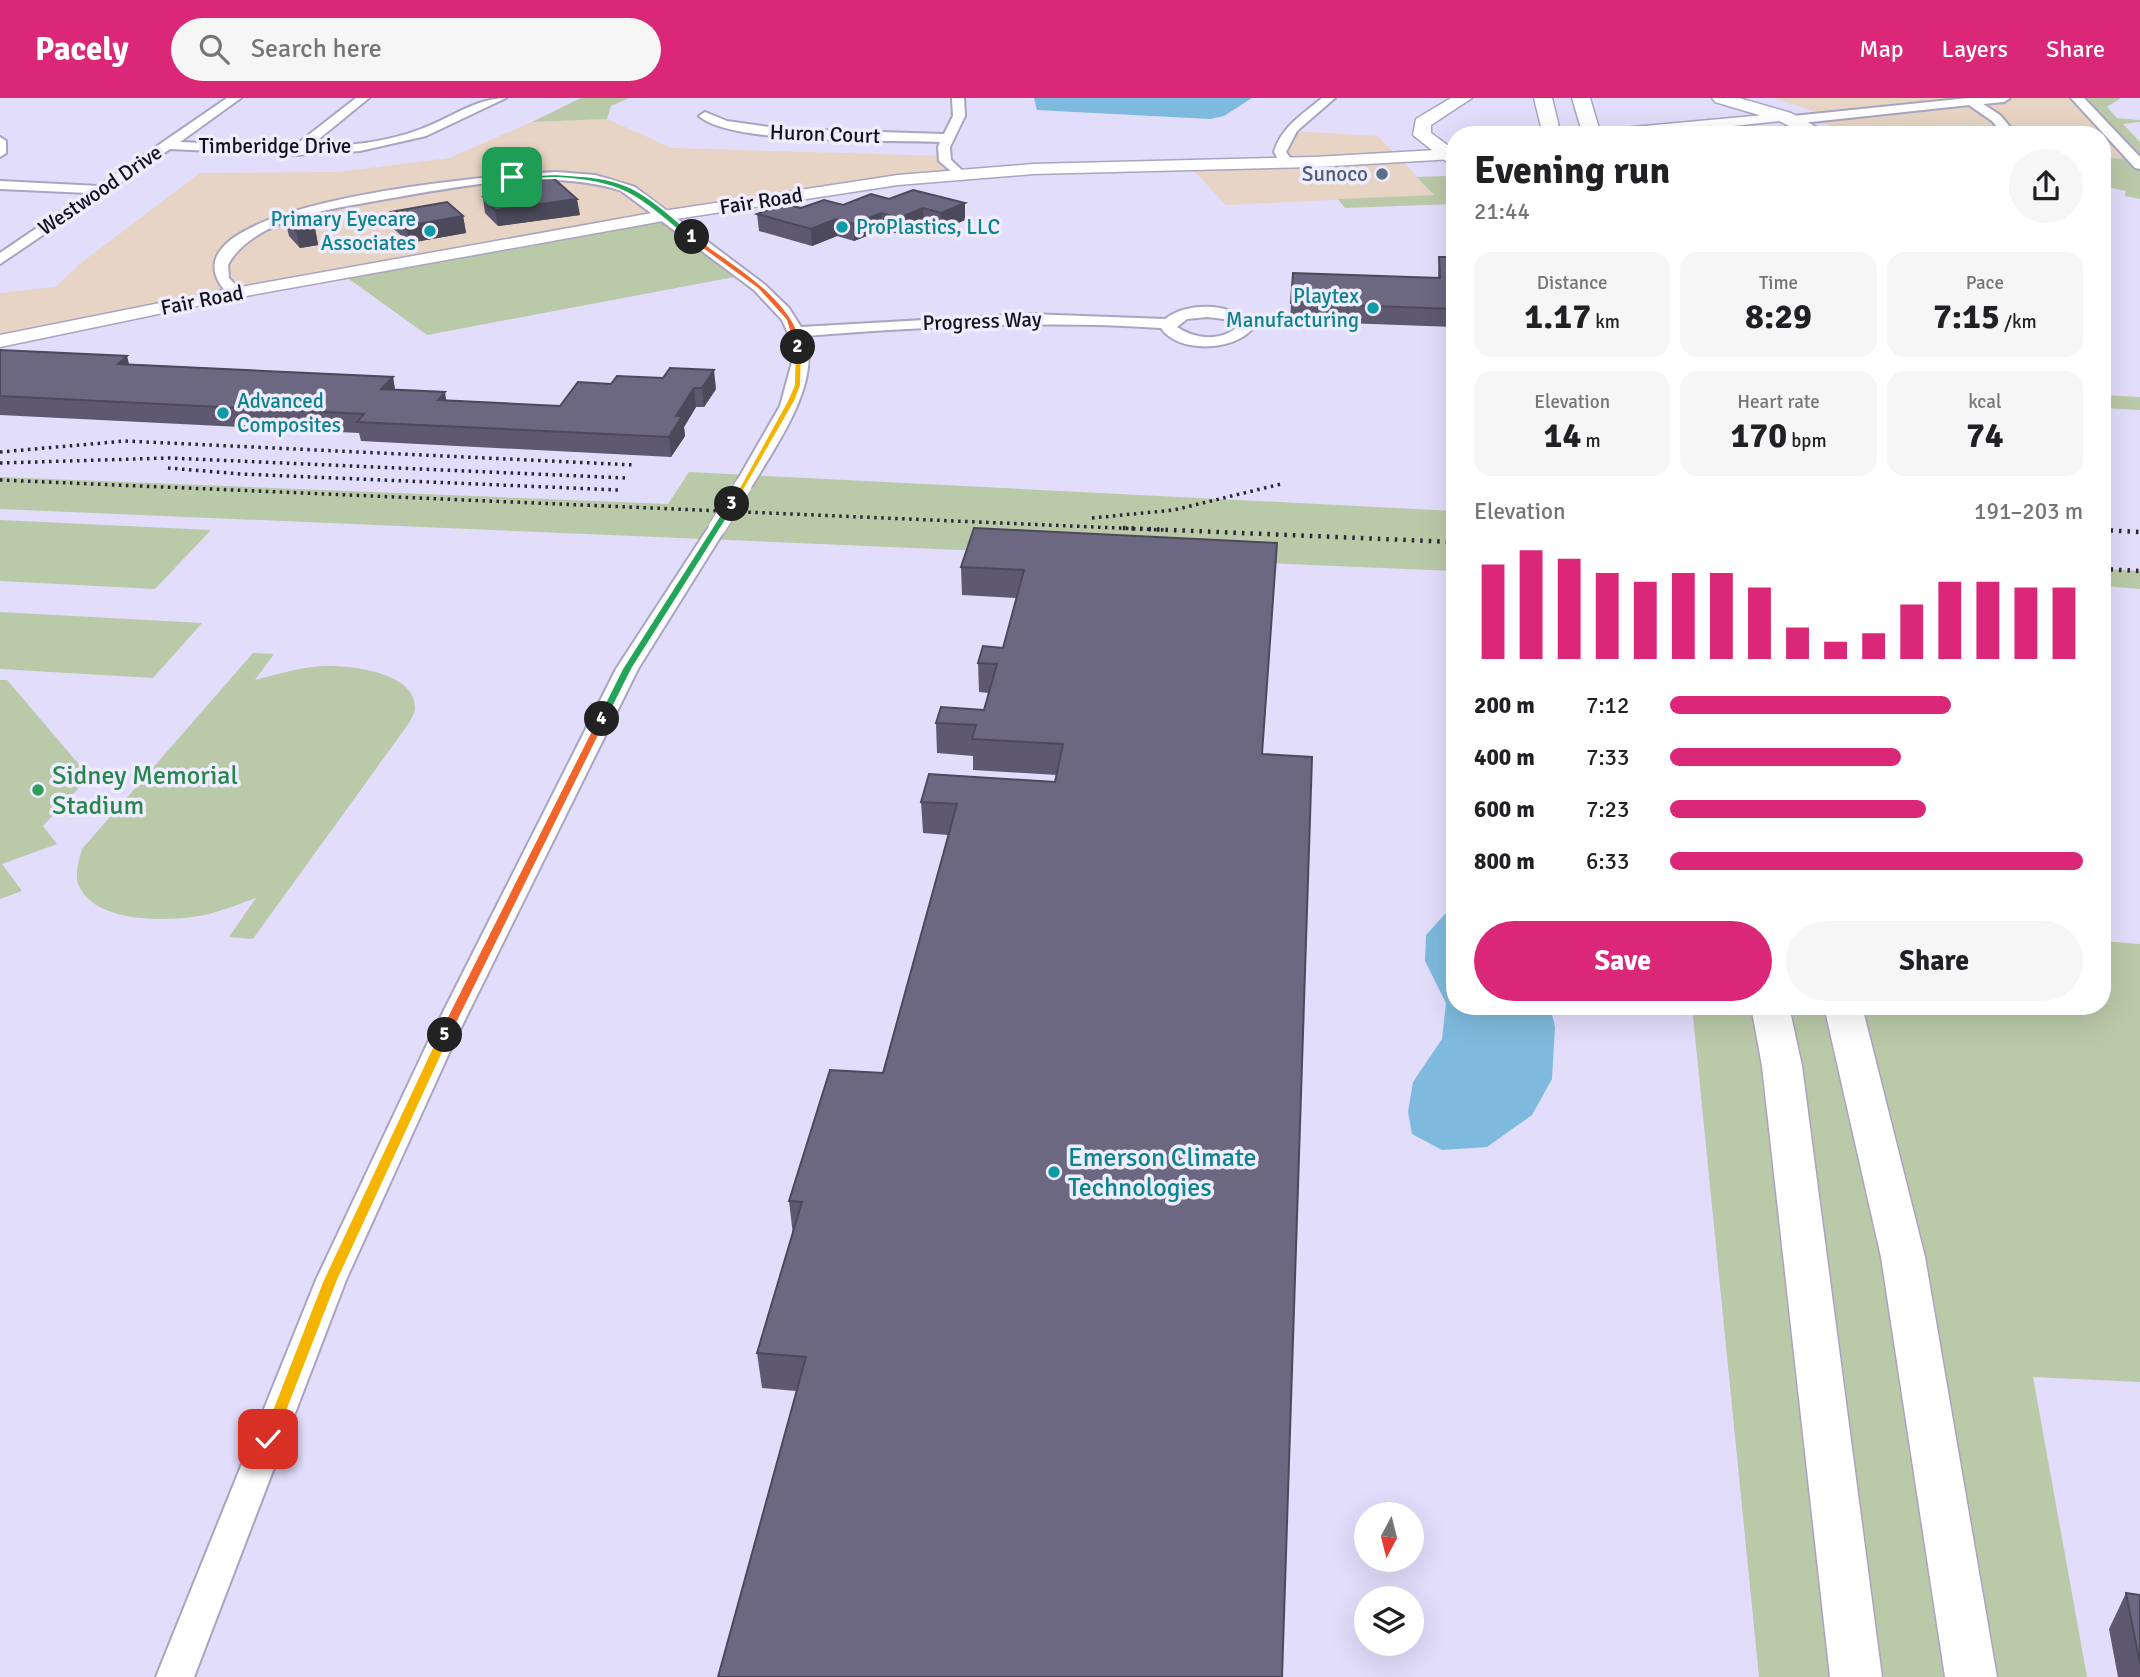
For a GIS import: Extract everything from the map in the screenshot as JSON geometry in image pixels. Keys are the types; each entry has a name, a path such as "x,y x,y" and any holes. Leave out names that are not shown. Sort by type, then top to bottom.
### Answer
{"highway":[{"path":"1446,150 1422,135 1422,123 1463,98"},
{"path":"1543,98 1550,126"},
{"path":"1581,98 1589,126"},
{"path":"1721,98 1803,126"},
{"path":"1772,1015 1782,1066 1856,1677"},
{"path":"1845,1015 1903,1257 1971,1677"}],"main road":[{"path":"1702,126 1789,119"},
{"path":"1727,126 1789,119"},
{"name":"Fair Road","path":"0,341 235,293 663,216 958,173 1287,163 1446,154"}],"street":[{"name":"Westwood Drive","path":"0,260 235,98"},
{"path":"298,149 363,98"},
{"name":"Timberidge Drive","path":"167,145 298,149 374,144 420,133 500,98"},
{"path":"958,98 960,116 944,147 945,161 958,173"},
{"path":"1287,163 1280,152 1282,140 1295,125 1329,98"},
{"path":"1789,119 2004,98"},
{"path":"2077,98 2100,126"},
{"path":"1978,100 2003,126"},
{"name":"Huron Court","path":"705,116 714,122 759,131 949,138"},
{"path":"1973,118 1996,118"},
{"path":"2111,140 2122,154 2140,165"},
{"path":"0,141 0,153"},
{"path":"175,1677 331,1280 442,1040 627,669 743,486 798,385 796,332 790,320 760,287 636,193 623,186 595,179 512,177 294,214 263,225 228,251 219,265 221,277 235,293"},
{"path":"0,185 101,190"},
{"name":"Progress Way","path":"796,332 953,320 1072,318 1168,324"}],"shaded area":[{"path":"1774,98 2077,98 2103,126 1832,126 1807,115 1818,113"},
{"path":"607,119 672,148 945,156 958,173 663,216 0,341 0,293 55,287 81,263 200,173 338,172 449,158 532,122"},
{"path":"1290,131 1378,136 1435,195 1226,205 1189,166 1287,163 1280,152"},
{"path":"2111,134 2134,159 2111,158"}],"green space":[{"path":"581,98 629,98 611,106 607,119 532,122"},
{"path":"2077,98 2121,98 2107,107 2117,118 2140,120 2123,124 2140,142 2140,199 2125,196 2126,191 2111,188 2111,158 2133,159 2111,135 2111,126 2103,126"},
{"path":"1446,176 1446,204 1345,208 1338,199 1434,195 1417,177"},
{"path":"663,216 745,275 427,335 342,274"},
{"path":"2111,395 2140,397 2140,410 2111,408"},
{"path":"689,472 1446,511 1446,571 0,509 0,477 668,504"},
{"path":"0,520 211,530 155,589 0,581"},
{"path":"2111,569 2140,571 2140,589 2111,587"},
{"path":"0,612 202,623 153,678 0,669"},
{"path":"253,653 274,654 255,680 298,669 324,666 349,667 380,673 405,686 412,696 414,714 253,939 229,937 256,898 194,917 138,918 102,908 88,899 79,886 77,872 82,849"},
{"name":"Sidney Memorial Stadium","path":"0,680 7,680 77,762 87,779 43,826 57,844 2,864 22,891 0,899"},
{"path":"2111,942 2140,944 2140,1382 2033,1377 2087,1677 1759,1677 1693,1015 2111,1015"}],"water":[{"path":"1034,98 1252,98 1224,116 1210,119 1037,110"},
{"path":"1446,914 1446,1003 1425,961 1426,935"},
{"path":"1446,1003 1446,1015 1552,1015 1555,1027 1552,1079 1532,1115 1487,1147 1442,1150 1412,1134 1408,1112 1413,1082 1442,1039"}],"building":[{"path":"551,176 577,199 495,210 483,197 532,189 523,181"},
{"path":"913,190 965,203 941,213 923,208 899,218 881,213 853,224 836,219 811,229 757,214 784,204 801,208 824,200 843,205 871,194 889,199"},
{"path":"447,202 463,216 406,226 391,212"},
{"path":"302,216 315,228 296,231 285,219"},
{"path":"1439,257 1446,257 1446,309 1291,303 1293,273 1440,278"},
{"path":"0,350 127,356 118,364 393,377 381,389 445,392 438,400 560,406 578,382 611,384 617,376 663,378 670,368 714,370 702,388 694,388 676,416 682,416 669,437 357,422 364,414 0,396"},
{"name":"Emerson Climate Technologies","path":"974,528 1277,543 1262,754 1312,757 1282,1677 718,1677 806,1357 757,1353 802,1202 789,1201 830,1070 883,1073 957,804 921,802 929,774 1055,782 1063,744 972,739 976,725 936,723 941,707 984,710 997,664 978,663 983,646 1003,648 1024,570 961,567"},
{"path":"2126,1593 2140,1595 2140,1664"}],"railway":[{"path":"0,452 125,441 635,465"},
{"path":"0,463 169,458 626,478"},
{"path":"168,468 241,474 618,490"},
{"path":"0,480 1164,530"},
{"path":"1092,518 1174,510 1281,484"},
{"path":"1123,528 1446,542"},
{"path":"2111,530 2140,532"},
{"path":"2111,569 2140,571"}],"place":[{"name":"Sunoco","path":"1382,174"},
{"name":"ProPlastics, LLC","path":"842,227"},
{"name":"Primary Eyecare Associates","path":"430,231"},
{"name":"Playtex Manufacturing","path":"1373,308"},
{"name":"Advanced Composites","path":"223,413"},
{"name":"Sidney Memorial Stadium","path":"38,790"},
{"name":"Emerson Climate Technologies","path":"1054,1172"}],"route":[{"path":"268,1439 331,1280 442,1040 627,669 743,486 798,385 798,346 796,332 790,320 760,287 636,193 623,186 595,179 512,177"}]}
